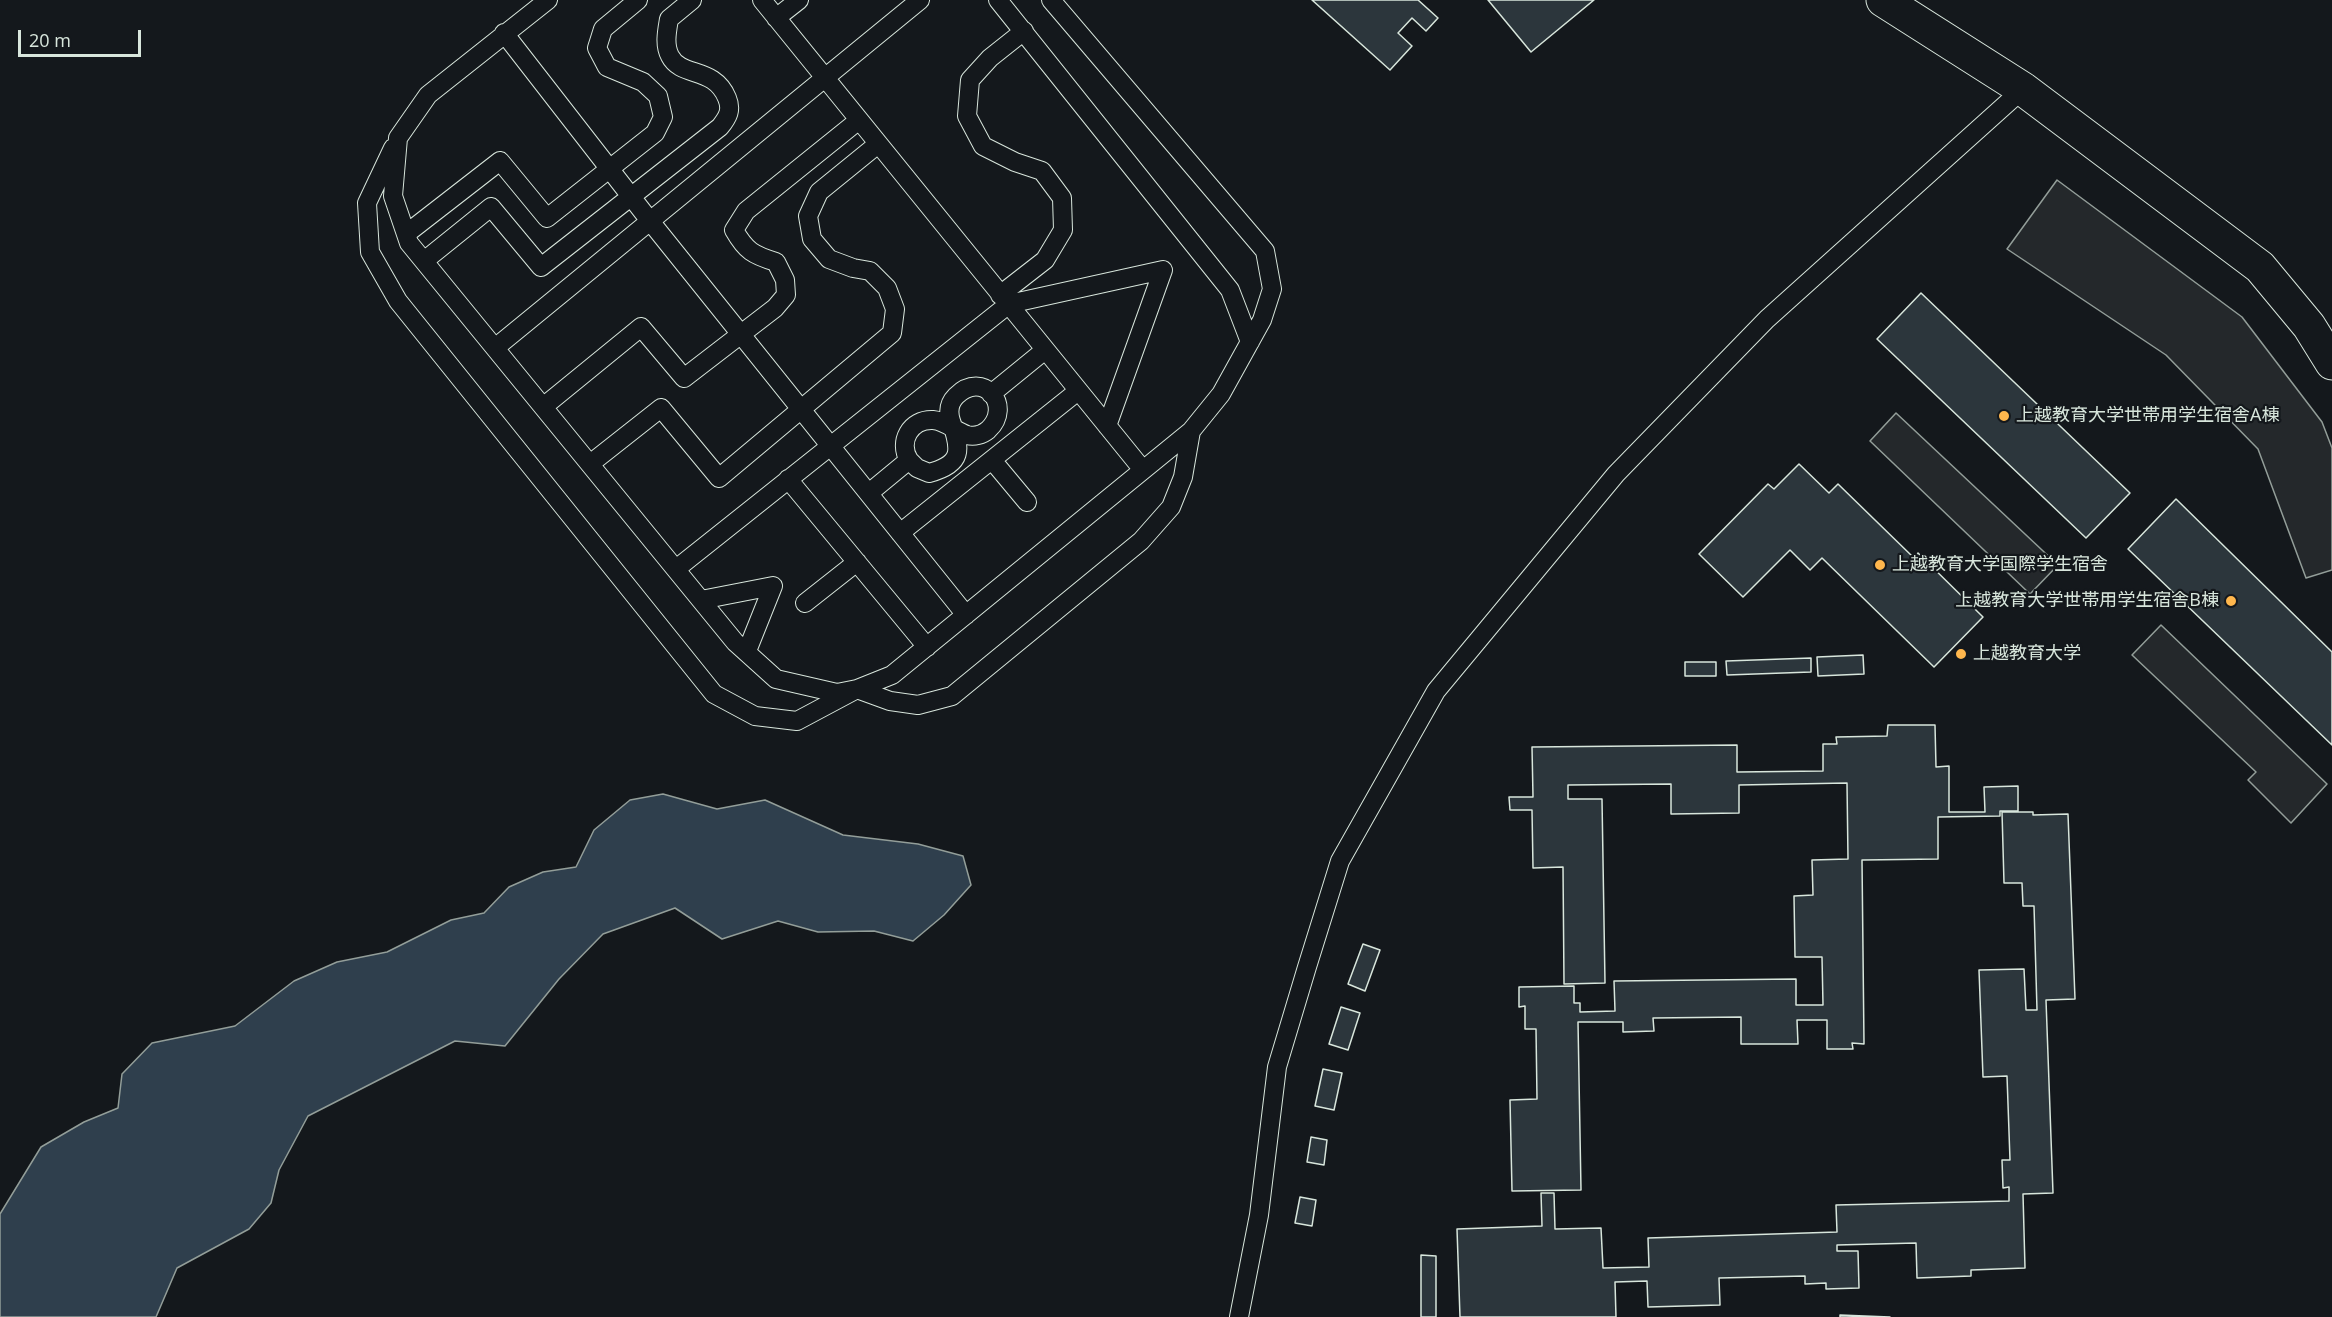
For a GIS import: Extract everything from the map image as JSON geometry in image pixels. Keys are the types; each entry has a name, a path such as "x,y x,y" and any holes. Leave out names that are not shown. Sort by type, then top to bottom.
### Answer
{"street":[{"path":"1883,0 2023,89 2260,267 2309,326 2332,363"}],"lane":[{"path":"548,0 428,95 398,138 367,203 370,252 398,301 714,694 755,716 797,721 857,689 892,675 1191,431 1221,394 1262,320 1272,289 1265,251 1051,0"},
{"path":"406,234 500,161 547,218 655,133 663,117 658,96 643,82 607,67 597,48 603,29 638,0"},
{"path":"424,261 491,207 541,267 720,127 729,115 730,104 723,88 712,78 681,68 670,56 666,37 669,19 692,0"},
{"path":"762,0 1143,471"},
{"path":"776,18 799,0"},
{"path":"495,348 920,0"},
{"path":"998,0 1230,290 1250,342"},
{"path":"676,569 1005,300 1045,260 1063,230 1062,198 1042,171 1015,162 982,146 967,116 970,80 990,58 1024,31"},
{"path":"504,33 650,220 966,615"},
{"path":"1239,1317 1259,1215 1277,1066 1306,967 1340,861 1436,691 1616,474 1767,319 2023,89"},
{"path":"543,407 641,327 684,378 775,308 786,295 785,280 776,262 756,256 744,246 734,230 746,211 859,120"},
{"path":"398,138 393,196 409,243 735,642 777,679 837,693 857,689 890,700 918,705 952,696 1141,541 1172,507 1183,477 1191,431"},
{"path":"590,464 661,408 719,478 892,333 895,309 888,288 870,271 853,268 829,259 812,239 808,216 819,192 878,144"},
{"path":"1005,300 1163,270 1107,426"},
{"path":"991,394 1045,350"},
{"path":"954,429 944,422 932,420 919,423 910,429 904,438 904,451 909,460 917,468 929,473 950,465 956,456 958,438 954,429 950,418 949,408 954,398 963,390 974,386 986,388 997,401 998,415 993,425 983,434 970,436 954,429"},
{"path":"900,533 1078,391"},
{"path":"869,493 909,460"},
{"path":"992,460 1027,502"},
{"path":"788,479 927,647"},
{"path":"805,603 857,562"},
{"path":"701,600 773,586 747,651"}],"shaded area":[{"path":"2057,180 2242,317 2322,422 2332,448 2332,570 2306,578 2258,449 2166,355 2007,249"},
{"path":"1896,413 2058,565 2030,594 1870,441"},
{"path":"2161,625 2327,784 2291,823 2248,780 2256,772 2132,655"}],"water":[{"path":"663,794 717,809 765,800 843,835 918,844 963,856 971,885 944,915 913,941 874,931 818,932 778,921 722,939 675,908 603,934 559,979 505,1046 455,1041 308,1116 279,1170 271,1203 249,1229 177,1268 156,1317 0,1317 0,1214 41,1147 84,1122 118,1108 122,1074 152,1043 235,1026 294,981 337,962 387,952 451,920 484,913 509,887 543,872 576,867 594,830 630,800"}],"building":[{"path":"1312,0 1418,0 1438,18 1426,31 1412,18 1398,33 1412,46 1390,70"},
{"path":"1488,0 1594,0 1531,52"},
{"name":"上越教育大学世帯用学生宿舎A棟","path":"1921,293 2130,493 2086,538 1877,339"},
{"name":"上越教育大学国際学生宿舎","path":"1799,464 1829,493 1838,484 1913,557 1918,553 1983,617 1934,667 1822,558 1810,570 1790,550 1743,597 1699,554 1768,484 1774,489"},
{"name":"上越教育大学世帯用学生宿舎B棟","path":"2176,499 2332,652 2332,745 2128,549"},
{"path":"1863,655 1864,674 1818,676 1817,657"},
{"path":"1811,658 1811,672 1727,675 1726,661"},
{"path":"1685,662 1716,662 1716,676 1685,676"},
{"path":"1888,725 1935,725 1936,767 1949,766 1949,812 1985,812 1984,787 2018,786 2018,811 2000,811 2000,816 1938,817 1938,859 1862,860 1864,1044 1852,1043 1853,1049 1827,1049 1827,1020 1797,1020 1798,1044 1741,1044 1741,1017 1653,1018 1654,1031 1623,1032 1623,1022 1578,1022 1581,1190 1512,1191 1510,1100 1537,1099 1536,1029 1525,1029 1525,1006 1519,1007 1519,987 1574,986 1574,1003 1580,1003 1580,1012 1615,1011 1614,981 1796,979 1796,1005 1823,1005 1822,957 1795,957 1794,896 1813,895 1812,860 1848,859 1847,783 1739,785 1739,813 1671,814 1671,784 1568,785 1568,799 1602,799 1605,983 1564,984 1563,867 1533,868 1532,810 1510,810 1509,797 1533,797 1532,747 1737,745 1737,772 1823,771 1823,744 1837,744 1836,737 1887,736"},
{"path":"2002,812 2033,812 2033,815 2068,814 2075,999 2046,1000 2053,1193 2023,1194 2025,1268 1971,1270 1971,1276 1917,1278 1916,1243 1837,1245 1837,1251 1858,1251 1859,1288 1826,1289 1826,1283 1805,1284 1805,1276 1719,1278 1720,1305 1648,1307 1647,1281 1615,1282 1616,1317 1460,1317 1457,1229 1542,1226 1541,1193 1554,1193 1555,1229 1601,1228 1603,1268 1649,1267 1648,1238 1837,1232 1836,1205 2009,1201 2009,1187 2003,1188 2002,1160 2010,1160 2007,1076 1983,1077 1979,970 2024,969 2026,1010 2037,1010 2034,906 2023,906 2022,883 2004,883"},
{"path":"1363,944 1380,950 1365,991 1348,984"},
{"path":"1341,1007 1360,1013 1348,1050 1329,1044"},
{"path":"1323,1069 1342,1073 1334,1110 1315,1106"},
{"path":"1311,1137 1327,1140 1324,1165 1307,1162"},
{"path":"1300,1197 1316,1200 1312,1226 1295,1223"},
{"path":"1421,1255 1436,1256 1436,1317 1421,1317"},
{"path":"1840,1315 1890,1317 1840,1317"}],"place":[{"name":"上越教育大学世帯用学生宿舎A棟","path":"2004,416"},
{"name":"上越教育大学国際学生宿舎","path":"1880,565"},
{"name":"上越教育大学世帯用学生宿舎B棟","path":"2231,601"},
{"name":"上越教育大学","path":"1961,654"}]}
